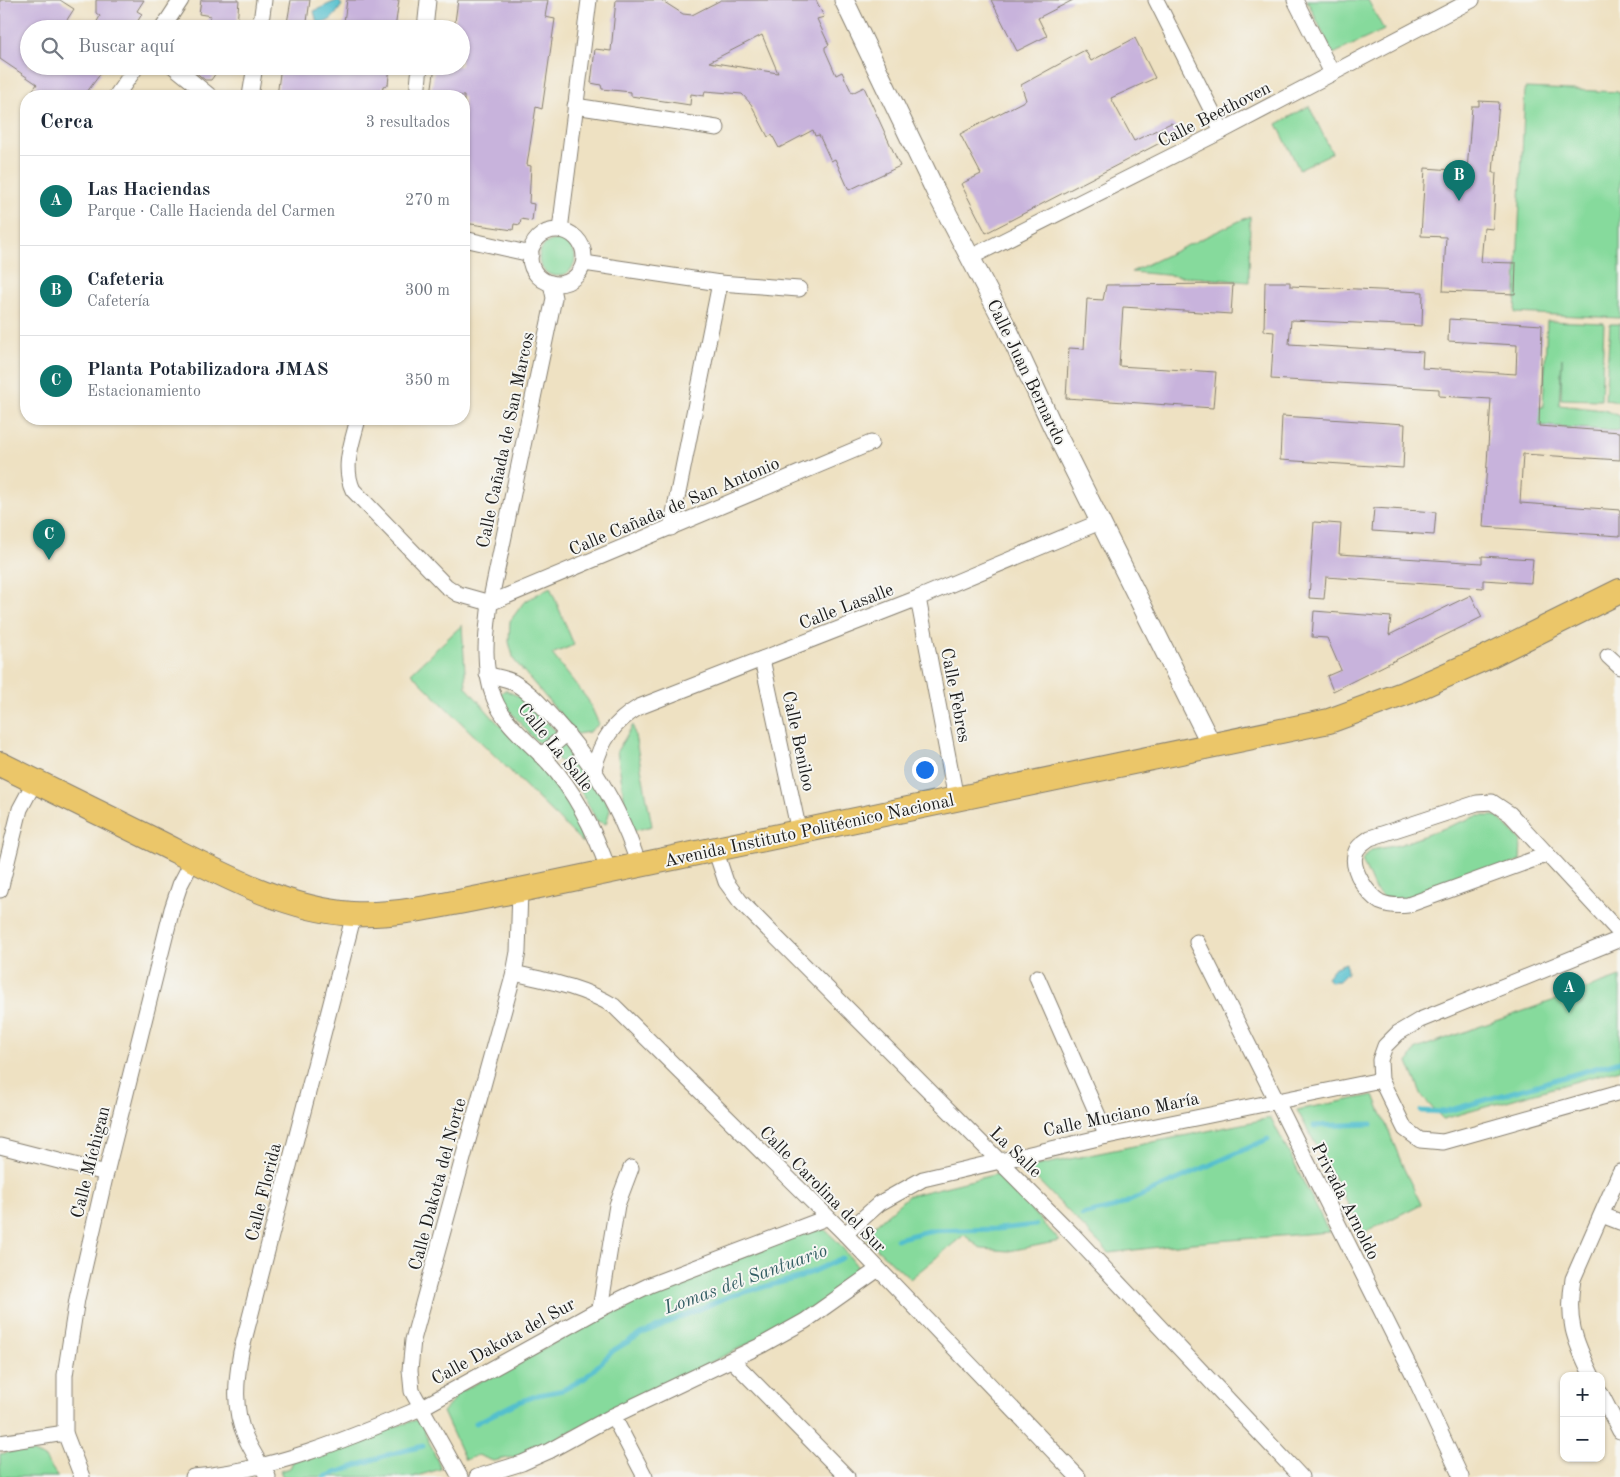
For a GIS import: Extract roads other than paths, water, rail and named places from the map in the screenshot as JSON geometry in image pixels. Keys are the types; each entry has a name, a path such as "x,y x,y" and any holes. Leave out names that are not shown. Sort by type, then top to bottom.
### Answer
{"main road":[{"name":"Avenida Instituto Politécnico Nacional","path":"0,764 193,860 277,898 316,910 354,914 395,912 520,890 639,866 1211,744 1329,721 1408,692 1485,658 1620,591"}],"street":[{"path":"168,20 181,0"},
{"path":"261,20 264,0"},
{"path":"426,20 428,0"},
{"path":"560,230 589,0"},
{"name":"Calle Juan Bernardo","path":"844,0 935,190 971,257 1211,744"},
{"path":"1156,0 1222,131"},
{"path":"1295,0 1332,73"},
{"name":"Calle Beethoven","path":"971,257 1222,131 1472,0"},
{"path":"120,90 131,75"},
{"path":"184,75 203,90"},
{"path":"251,90 254,75"},
{"path":"418,90 419,75"},
{"path":"575,106 718,128"},
{"path":"560,230 576,238 582,245 584,263 576,278 560,284 551,283 537,275 530,261 533,246 544,234 560,230"},
{"path":"470,240 531,254"},
{"path":"584,263 720,283 799,289"},
{"name":"Calle Cañada de San Marcos","path":"490,603 554,298 551,283"},
{"path":"671,528 720,283"},
{"path":"357,425 347,465 347,478 353,490 446,586 458,594 490,603"},
{"name":"Calle Cañada de San Antonio","path":"490,603 871,443"},
{"name":"Calle Lasalle","path":"610,730 626,715 639,707 918,598 1100,522"},
{"name":"Calle Febres","path":"918,598 956,798"},
{"name":"Calle La Salle","path":"490,603 485,644 487,674 495,699 508,722 568,786 598,839 609,872"},
{"path":"1608,656 1620,667"},
{"name":"Calle Beniloo","path":"762,659 799,832"},
{"name":"Calle La Salle","path":"487,674 512,682 534,696 567,733 594,768 620,814 639,866"},
{"name":"Calle La Salle","path":"594,768 600,748 610,730"},
{"path":"541,756 567,733"},
{"path":"0,890 20,809 35,781"},
{"path":"1546,855 1408,905 1399,906 1381,902 1364,887 1354,861 1360,844 1370,838 1484,802 1492,802 1510,814 1620,933"},
{"name":"La Salle","path":"715,849 726,882 740,900 1072,1234 1301,1477"},
{"name":"Calle Míchigan","path":"82,1477 65,1433 65,1374 77,1299 106,1173 172,909 180,885 193,860"},
{"name":"Calle Dakota del Norte","path":"460,1477 412,1391 410,1370 413,1340 514,973 518,952 520,890"},
{"name":"Calle Florida","path":"265,1472 244,1436 238,1407 236,1383 244,1343 354,914"},
{"path":"1620,939 1420,1020 1398,1033 1385,1046 1380,1060 1381,1080 1405,1130 1420,1140 1443,1142 1620,1092"},
{"name":"Privada Arnoldo","path":"1198,942 1275,1101 1415,1378 1461,1477"},
{"name":"Calle Carolina del Sur","path":"514,973 576,987 614,1006 826,1218 845,1234 876,1270 1078,1477"},
{"path":"1037,977 1107,1136"},
{"name":"Calle Muciano María","path":"845,1234 880,1203 923,1180 997,1160 1381,1080"},
{"path":"0,1146 106,1173"},
{"path":"600,1309 617,1205 631,1168"},
{"path":"1590,1372 1575,1344 1570,1322 1570,1298 1573,1279 1620,1172"},
{"path":"1602,1215 1620,1222"},
{"name":"Calle Dakota del Sur","path":"192,1477 265,1472 421,1408 600,1309 698,1265 826,1218"},
{"path":"477,1477 522,1463 549,1451 612,1416 732,1360 804,1321 876,1270"},
{"path":"732,1360 847,1477"},
{"path":"1605,1402 1620,1431"},
{"path":"612,1416 645,1477"},
{"path":"0,1443 65,1433"}],"water":[{"path":"338,0 342,5 329,20 316,20 314,11"},
{"path":"1346,963 1347,973 1339,981 1330,982 1327,977 1335,967"}],"waterway":[{"name":"Lomas del Santuario","path":"1421,1111 1444,1112 1620,1061"},
{"name":"Lomas del Santuario","path":"1314,1126 1371,1124"},
{"name":"Lomas del Santuario","path":"1082,1215 1116,1207 1268,1139"},
{"name":"Lomas del Santuario","path":"897,1239 928,1231 997,1229 1036,1225"},
{"name":"Lomas del Santuario","path":"476,1423 516,1403 538,1395 563,1390 585,1378 614,1350 641,1334 730,1296 801,1277 842,1258"},
{"name":"Lomas del Santuario","path":"324,1477 387,1455 423,1446"}],"place":[{"name":"Cafeteria","path":"1459,201"},
{"name":"Planta Potabilizadora JMAS","path":"49,560"},
{"name":"Las Haciendas","path":"1569,1013"}]}
